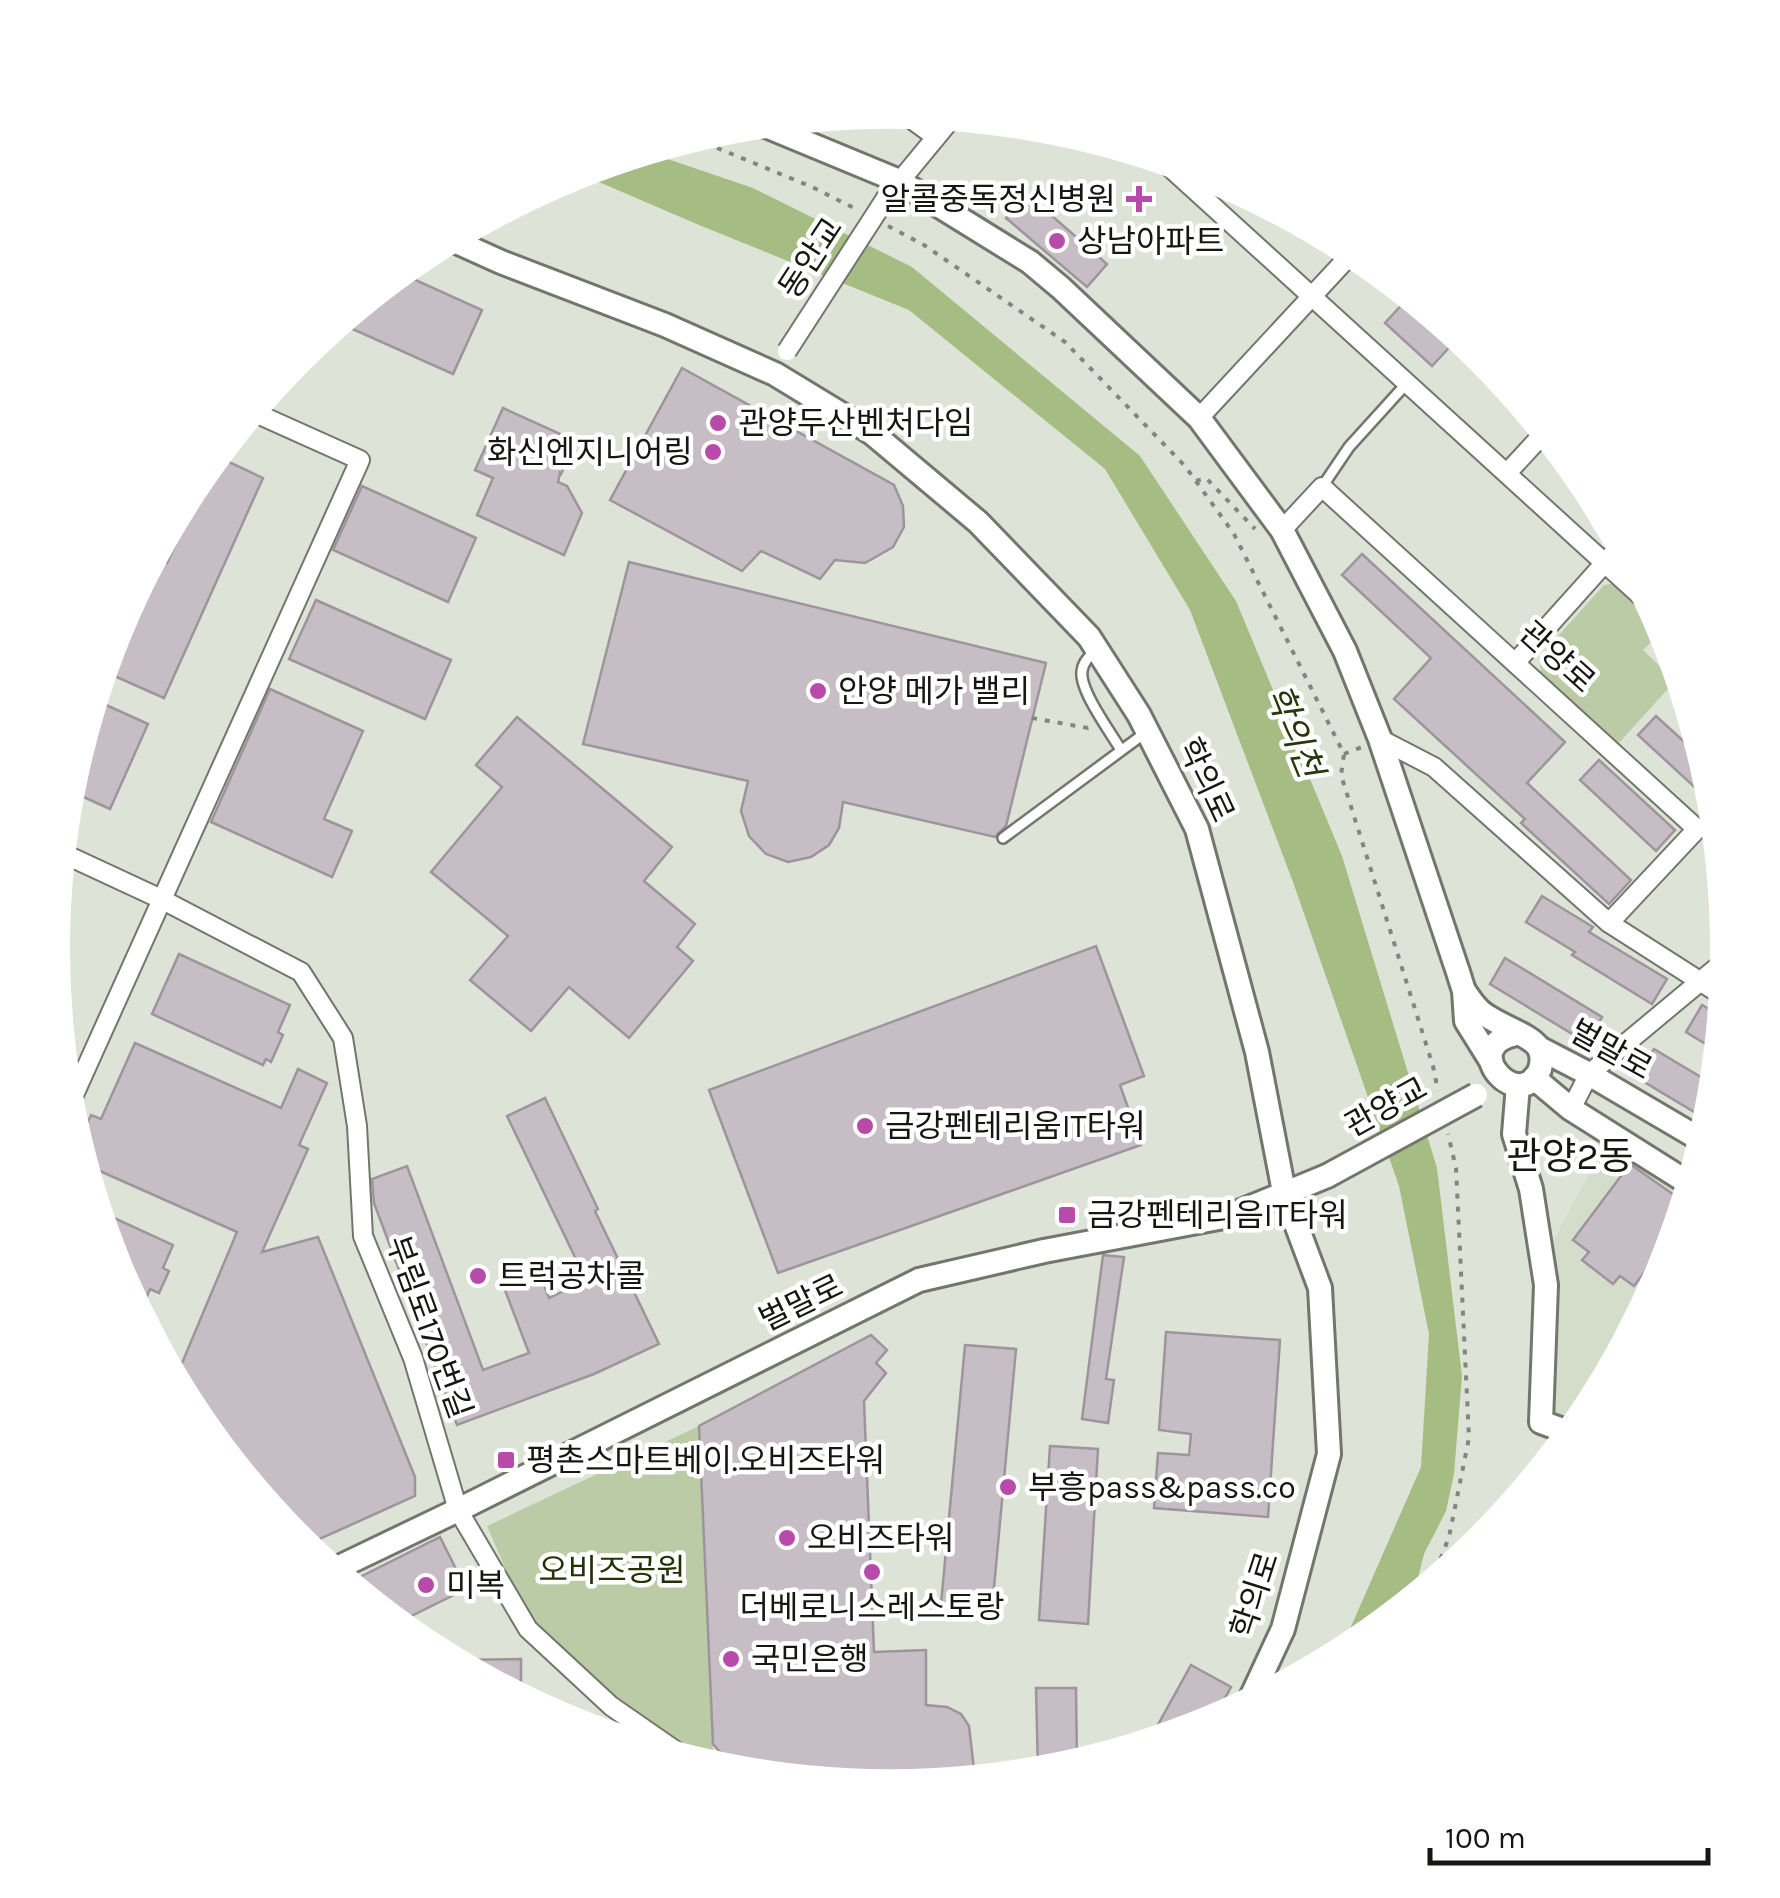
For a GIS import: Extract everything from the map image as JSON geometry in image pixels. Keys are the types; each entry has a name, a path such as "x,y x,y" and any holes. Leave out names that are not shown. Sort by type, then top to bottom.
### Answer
{"street":[{"path":"927,130 936,137"},
{"name":"동안교","path":"775,374 892,189 941,131"},
{"path":"785,136 1030,262 1198,418 1282,530 1345,650 1380,740 1464,990 1466,1020 1511,1076"},
{"path":"1190,186 1621,578"},
{"name":"학의로","path":"467,247 665,325 775,374 872,433 978,522 1089,637 1147,731 1198,829 1257,1052 1284,1192 1320,1288 1329,1454 1283,1629 1259,1681"},
{"path":"1198,418 1342,264"},
{"path":"81,1079 360,460 265,418"},
{"path":"1507,473 1535,443"},
{"path":"1282,530 1322,487"},
{"name":"관양로","path":"1322,487 1696,829 1609,923"},
{"path":"1515,663 1610,557"},
{"path":"1380,740 1434,768 1609,923 1709,987"},
{"name":"부림로170번길","path":"75,860 161,899 301,972 343,1038 357,1126 363,1236 413,1358 458,1510 528,1629 611,1706 648,1732"},
{"path":"1571,1109 1589,1074 1709,974"},
{"path":"1464,990 1479,1011 1516,1034 1530,1038 1539,1048 1540,1069 1511,1076"},
{"path":"1516,1034 1506,1036 1492,1051 1511,1076 1514,1134 1531,1189 1546,1285 1541,1422 1556,1427"},
{"name":"벌말로","path":"1539,1048 1689,1133"},
{"name":"벌말로","path":"1511,1076 1677,1176"},
{"name":"관양교","path":"1327,1176 1511,1076"},
{"name":"벌말로","path":"346,1563 919,1280 1044,1251 1229,1216 1327,1176"}],"lane":[{"path":"1322,487 1349,448 1406,382"},
{"path":"1097,649 1087,657 1080,673 1086,691 1121,750"},
{"path":"1002,838 1147,731"}],"path":[{"path":"717,148 863,213"},
{"path":"880,222 924,245 1064,342 1185,466 1234,534 1344,754 1341,775 1433,1066 1440,1100"},
{"path":"1032,718 1088,728 1102,718"},
{"path":"1442,1556 1469,1438 1456,1168 1448,1134"}],"shaded area":[{"name":"학의천","path":"669,160 753,188 912,267 1140,456 1236,601 1342,856 1437,1168 1462,1376 1454,1474 1446,1511 1424,1554 1418,1576 1351,1628 1421,1467 1429,1334 1399,1186 1293,882 1190,610 1105,469 909,310 600,182"},
{"path":"1605,1145 1673,1189 1648,1263 1625,1312 1551,1434 1553,1406 1547,1252"}],"green space":[{"path":"1615,583 1631,599 1651,643 1643,650 1659,665 1667,689 1618,744 1541,672 1539,657 1604,585"},
{"name":"오비즈공원","path":"699,1426 713,1749 667,1738 548,1643 523,1609 487,1526"}],"building":[{"name":"상남아파트","path":"1027,194 1107,264 1087,287 1006,218"},
{"path":"416,280 482,310 453,374 353,329"},
{"path":"1400,307 1448,348 1432,366 1385,323"},
{"name":"관양두산벤처다임","path":"682,368 894,485 903,506 904,527 893,547 865,563 835,560 820,579 761,551 742,571 610,500"},
{"path":"503,408 576,441 558,482 567,486 582,513 564,555 477,515 493,478 475,470"},
{"path":"230,463 263,478 164,698 117,677 155,586 180,539"},
{"path":"362,486 476,538 448,602 333,550"},
{"path":"1362,554 1565,742 1527,783 1631,880 1609,904 1521,823 1525,819 1394,699 1431,658 1342,575"},
{"name":"안양 메가 밸리","path":"629,562 1046,663 1006,826 995,837 843,802 839,828 829,845 811,857 788,862 766,854 749,836 741,811 748,781 583,744"},
{"path":"316,600 451,660 425,719 289,659"},
{"path":"270,689 363,731 324,819 352,831 332,877 211,822"},
{"path":"108,706 148,724 110,809 85,797"},
{"path":"1656,716 1683,741 1693,786 1638,735"},
{"path":"517,717 672,847 644,881 695,924 677,947 693,961 629,1038 569,987 531,1031 470,980 508,936 431,872 502,787 476,765"},
{"path":"1599,760 1675,830 1656,851 1580,780"},
{"path":"1542,896 1593,927 1589,932 1667,979 1652,1004 1526,922"},
{"name":"금강펜테리움IT타워","path":"1096,946 1144,1076 1120,1085 1141,1145 778,1273 709,1090"},
{"path":"179,954 290,1005 271,1062 266,1059 263,1065 152,1014"},
{"path":"1505,958 1602,1017 1587,1043 1490,984"},
{"path":"1702,1005 1708,1008 1704,1043 1686,1032"},
{"path":"135,1043 281,1108 298,1069 327,1083 299,1145 308,1149 262,1252 318,1237 415,1477 415,1496 320,1539 273,1490 208,1405 182,1363 237,1232 101,1172 89,1120 91,1115 101,1119"},
{"path":"1654,1049 1700,1076 1693,1112 1636,1077"},
{"path":"545,1098 659,1344 594,1374 457,1425 374,1203 372,1179 407,1166 483,1370 529,1353 503,1285 539,1272 549,1298 586,1280 507,1116"},
{"path":"1630,1164 1672,1194 1648,1263 1634,1286 1620,1276 1613,1284 1582,1260 1589,1252 1573,1240"},
{"path":"116,1219 173,1245 163,1268 169,1271 159,1293 150,1289 147,1296"},
{"path":"1103,1255 1124,1257 1106,1379 1114,1380 1108,1423 1082,1419"},
{"path":"1166,1332 1280,1340 1268,1517 1154,1508 1158,1453 1189,1455 1191,1434 1159,1430"},
{"name":"오비즈타워","path":"871,1335 887,1350 876,1363 886,1373 864,1401 874,1652 926,1650 926,1705 947,1707 961,1714 969,1726 973,1764 890,1769 836,1767 730,1753 718,1750 713,1744 699,1426"},
{"path":"965,1345 1016,1349 991,1620 940,1615"},
{"path":"1050,1446 1098,1449 1088,1624 1039,1620"},
{"path":"440,1537 466,1589 412,1615 362,1576"},
{"path":"521,1659 521,1681 481,1660"},
{"path":"1191,1665 1231,1687 1226,1697 1159,1723"},
{"path":"1036,1688 1076,1688 1077,1747 1038,1755"}],"place":[{"name":"알콜중독정신병원","path":"1139,199"},
{"name":"상남아파트","path":"1057,241"},
{"name":"관양두산벤처다임","path":"718,423"},
{"name":"화신엔지니어링","path":"713,452"},
{"name":"안양 메가 밸리","path":"818,691"},
{"name":"금강펜테리움IT타워","path":"865,1126"},
{"name":"금강펜테리음IT타워","path":"1067,1215"},
{"name":"트럭공차콜","path":"478,1276"},
{"name":"평촌스마트베이.오비즈타워","path":"506,1460"},
{"name":"부흥pass&pass.co","path":"1008,1487"},
{"name":"오비즈타워","path":"787,1538"},
{"name":"더베로니스레스토랑","path":"872,1572"},
{"name":"미복","path":"426,1585"},
{"name":"국민은행","path":"731,1659"}],"district":[{"name":"관양2동","path":"1570,1156"}]}
